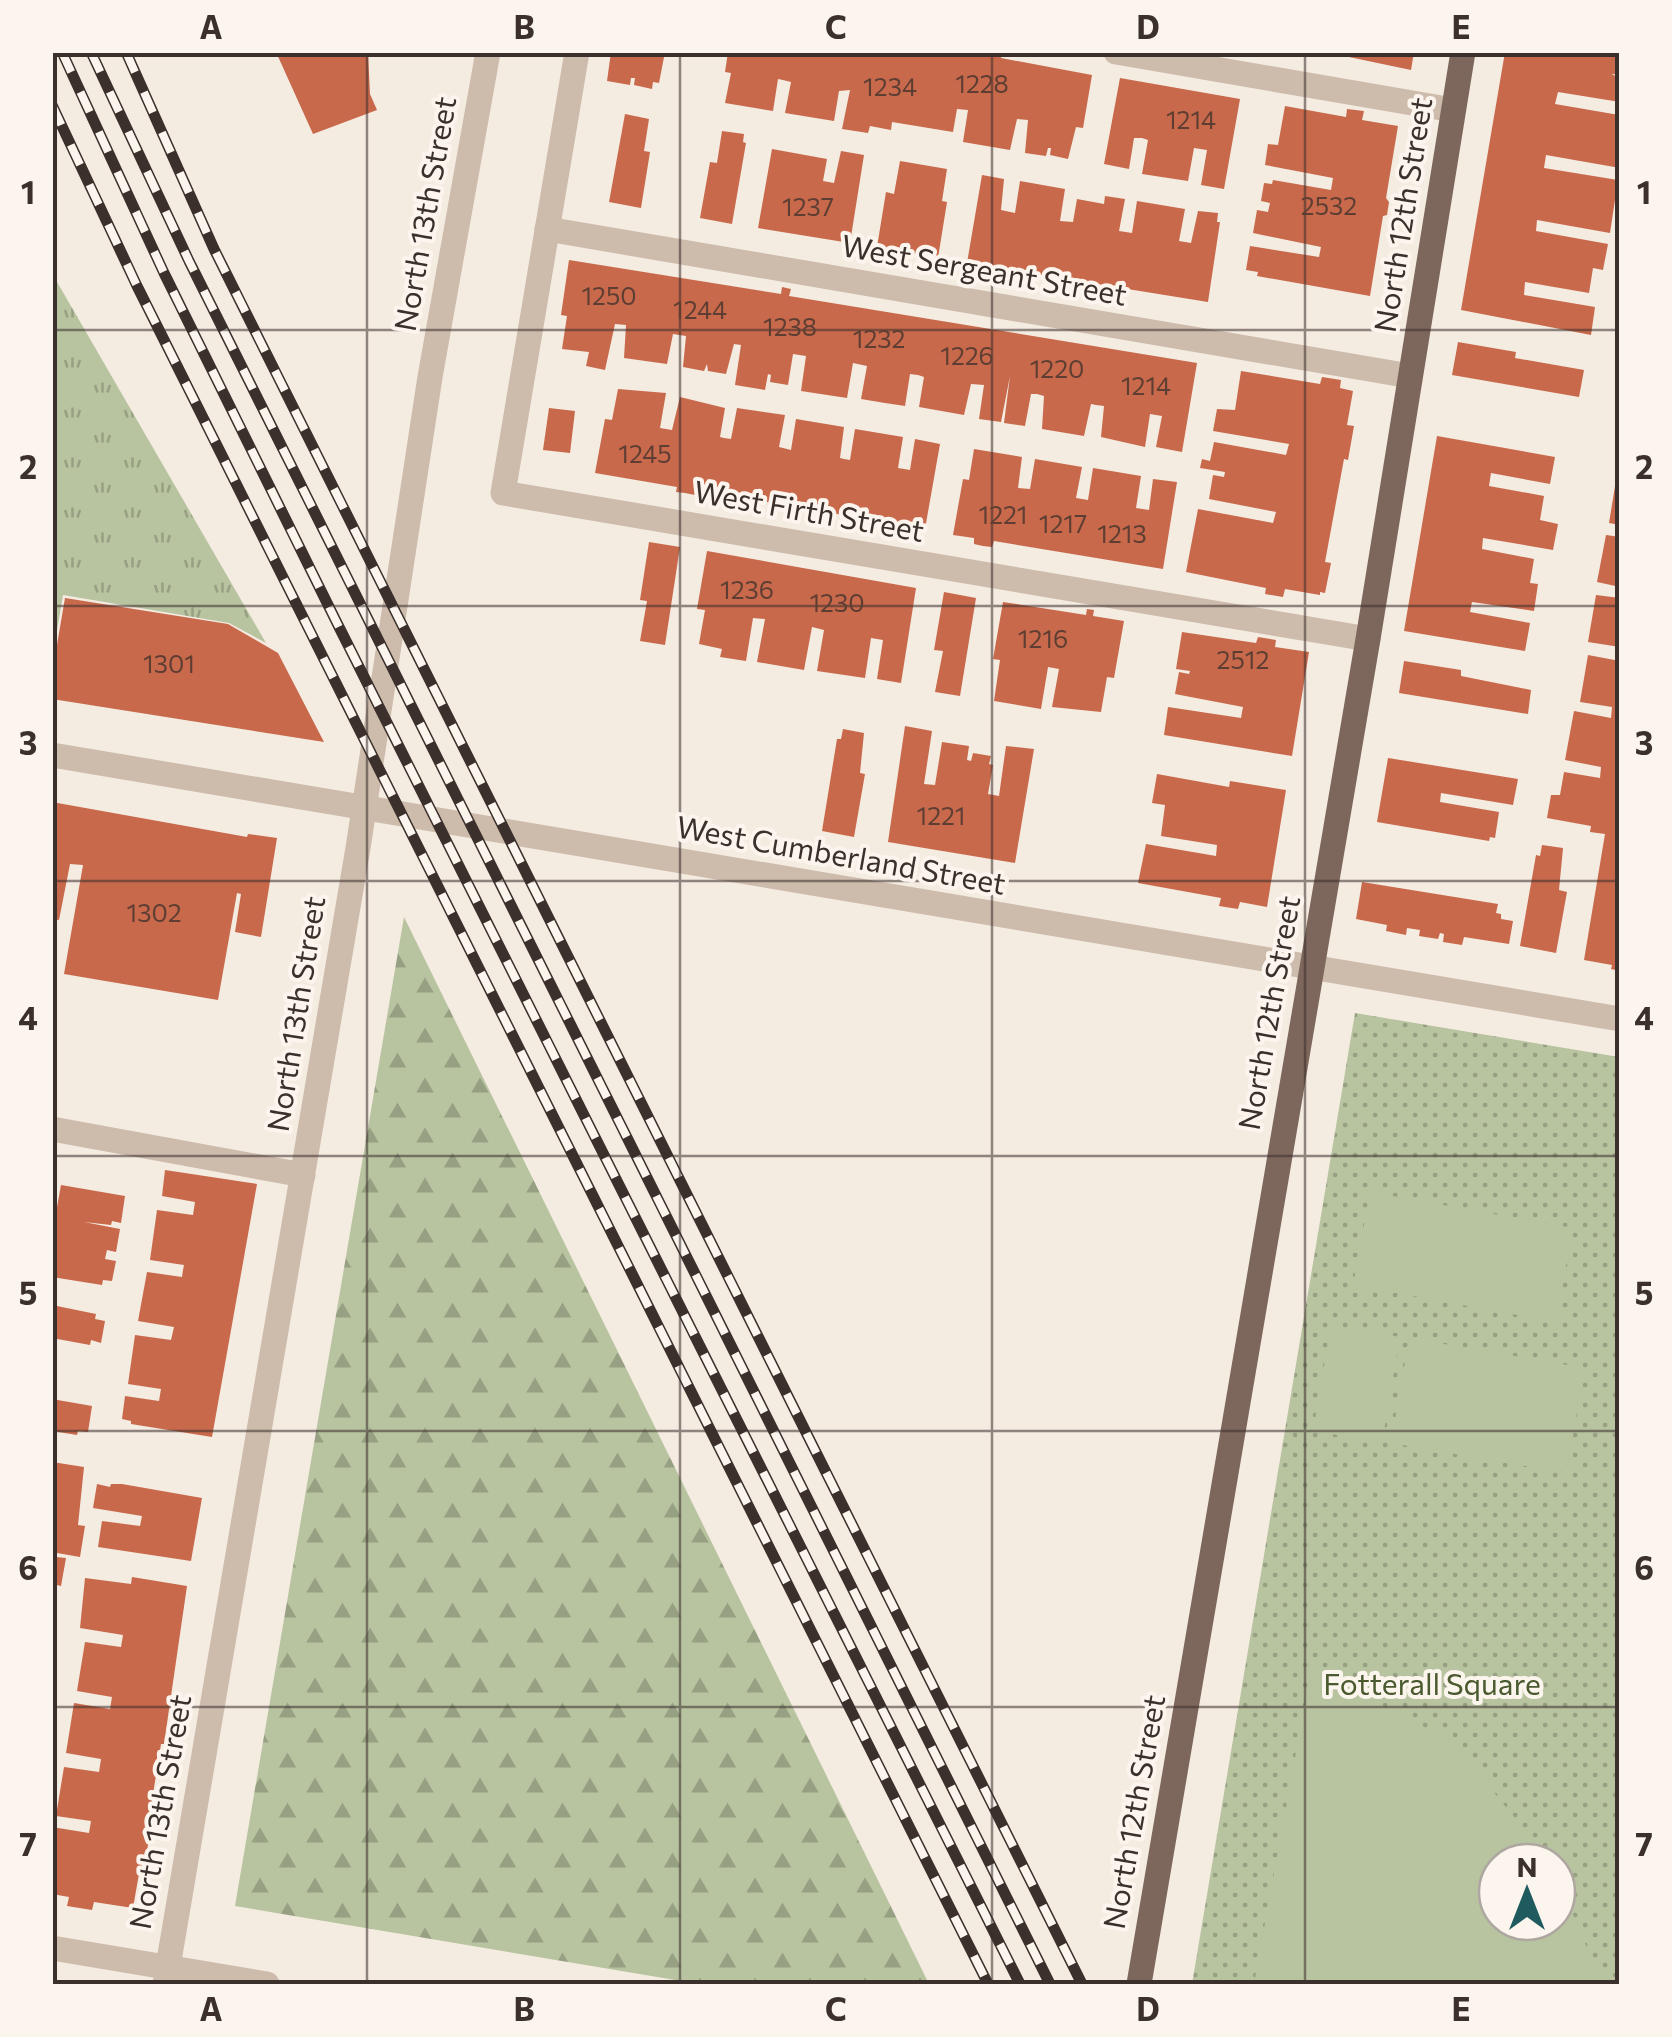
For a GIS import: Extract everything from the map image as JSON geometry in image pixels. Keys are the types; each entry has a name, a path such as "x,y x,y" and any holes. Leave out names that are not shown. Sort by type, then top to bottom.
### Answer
{"main road":[{"name":"North 12th Street","path":"1139,1984 1464,52"}],"street":[{"name":"North 13th Street","path":"166,1976 364,808 430,377 488,52"},
{"path":"547,230 577,52"},
{"path":"1116,52 1454,110"},
{"name":"West Sergeant Street","path":"547,230 1410,376"},
{"name":"West Firth Street","path":"547,230 502,492 1368,639"},
{"name":"West Cumberland Street","path":"52,755 1620,1019"},
{"path":"52,1129 303,1175"},
{"path":"52,1948 166,1976 268,1984"}],"green space":[{"path":"53,275 266,643 229,623 63,595 53,654"},
{"path":"404,917 929,1984 699,1984 235,1906"},
{"name":"Fotterall Square","path":"1355,1013 1619,1057 1619,1984 1192,1984"},
{"path":"1370,1192 1573,1228 1556,1322 1353,1285"},
{"path":"1331,1325 1400,1337 1382,1442 1313,1431"},
{"path":"1409,1338 1585,1368 1566,1473 1391,1443"},
{"path":"1311,1670 1452,1741 1535,1842 1477,1842 1477,1942 1577,1942 1577,1924 1602,1984 1254,1984"}],"building":[{"path":"276,52 368,52 370,94 377,110 313,134"},
{"path":"611,52 665,52 659,83 653,82 652,89 634,85 635,78 631,78 630,85 607,81"},
{"path":"728,52 1002,52 1001,58 1092,75 1083,128 1076,127 1068,159 1050,155 1051,148 1046,156 1025,153 1028,120 1017,119 1010,150 963,142 968,110 957,109 953,132 892,122 891,130 870,126 868,133 842,129 850,90 839,91 834,121 785,113 791,82 778,79 773,111 725,103 731,73 725,72"},
{"path":"1325,52 1414,52 1411,70"},
{"path":"1505,52 1620,52 1620,75 1611,74 1620,78 1620,102 1558,92 1555,104 1619,115 1615,139 1620,140 1620,168 1546,155 1544,168 1618,180 1610,233 1537,220 1536,231 1608,244 1603,270 1593,268 1589,293 1525,282 1524,295 1595,307 1591,335 1461,310"},
{"path":"1120,78 1240,99 1224,189 1201,185 1207,150 1194,148 1188,181 1142,174 1148,140 1142,138 1134,138 1129,169 1104,164"},
{"path":"1285,106 1346,117 1347,109 1364,111 1362,120 1398,126 1386,198 1387,215 1383,216 1370,296 1257,276 1258,272 1246,270 1250,246 1319,257 1321,247 1253,233 1257,210 1268,212 1270,203 1261,201 1264,183 1272,184 1273,180 1331,190 1333,178 1265,165 1268,144 1278,145"},
{"path":"625,114 649,119 644,151 650,152 641,208 609,202"},
{"path":"722,131 744,134 746,143 732,224 700,218 710,162 717,163"},
{"path":"772,149 827,159 823,181 834,183 841,151 864,155 850,243 758,228"},
{"path":"900,161 947,169 942,201 947,202 938,258 877,247 886,192 894,194"},
{"path":"982,175 1004,179 1001,210 1015,213 1020,181 1065,189 1060,221 1073,222 1077,199 1104,204 1105,196 1125,199 1119,231 1132,233 1137,201 1185,209 1179,241 1191,243 1198,211 1218,213 1208,302 967,263"},
{"path":"569,260 781,294 782,287 791,289 789,296 1197,363 1182,452 1156,447 1162,416 1150,414 1145,447 1101,437 1104,406 1091,404 1084,436 1042,429 1044,396 1037,394 1031,394 1025,426 1004,423 1010,376 1001,422 979,419 984,385 971,384 964,415 919,407 924,377 918,375 910,374 905,406 861,399 867,366 853,363 847,398 801,391 806,356 793,354 788,385 770,382 768,374 765,390 735,385 741,345 734,344 726,374 708,371 707,364 704,371 683,367 686,336 673,334 667,364 624,358 626,325 615,324 605,370 586,366 589,352 562,349 567,316 561,315"},
{"path":"1458,342 1516,352 1515,358 1584,370 1579,397 1452,375"},
{"path":"1241,371 1320,384 1322,377 1341,380 1340,388 1353,391 1347,425 1354,426 1325,562 1331,563 1325,593 1320,595 1285,589 1283,597 1265,594 1266,588 1186,572 1198,509 1273,523 1276,512 1209,499 1213,475 1224,477 1225,472 1200,468 1202,459 1210,461 1214,442 1286,455 1289,444 1213,431 1217,409 1235,410"},
{"path":"618,389 666,393 660,428 672,430 680,397 725,408 720,437 724,438 731,439 737,408 785,415 779,447 791,450 796,419 844,427 840,458 844,459 850,460 855,429 903,437 898,468 910,470 915,439 940,444 925,529 696,490 695,495 676,492 677,487 595,473 605,419 612,420"},
{"path":"549,408 575,411 570,453 543,450"},
{"path":"1437,436 1555,457 1550,484 1491,473 1489,486 1544,496 1540,520 1558,524 1553,550 1483,538 1482,549 1534,559 1530,583 1538,584 1534,611 1472,602 1470,612 1530,623 1525,651 1404,631"},
{"path":"974,449 1022,457 1018,488 1030,489 1035,459 1082,467 1076,498 1088,500 1093,468 1141,476 1136,508 1149,510 1153,479 1177,482 1163,569 994,541 992,547 983,546 974,544 974,538 953,535 963,479 969,480"},
{"path":"1620,474 1620,525 1609,523"},
{"path":"1606,535 1620,537 1620,587 1597,582"},
{"path":"649,542 680,547 665,645 640,641 647,601 640,600"},
{"path":"707,551 916,588 901,683 877,679 883,640 871,638 865,678 817,671 824,630 812,627 804,670 757,662 765,619 753,618 746,661 720,657 722,649 699,644 705,610 697,609"},
{"path":"944,592 976,598 960,696 935,692 943,651 934,650"},
{"path":"1596,595 1620,598 1620,647 1588,642"},
{"path":"65,598 228,624 278,653 324,742 52,699 52,674"},
{"path":"1003,602 1086,615 1087,609 1094,610 1093,616 1124,621 1114,678 1107,677 1101,712 1052,707 1059,669 1048,667 1041,709 994,701 1000,660 993,659"},
{"path":"1182,632 1256,643 1258,637 1276,640 1275,647 1309,652 1292,756 1164,735 1168,707 1241,718 1243,707 1175,694 1179,672 1190,671 1176,669"},
{"path":"1588,655 1620,661 1620,971 1611,969 1612,965 1584,960 1605,834 1590,832 1591,826 1547,818 1551,795 1560,795 1564,772 1600,778 1601,767 1565,760 1574,711 1611,718 1612,707 1580,702"},
{"path":"1404,661 1461,670 1461,676 1531,690 1528,714 1399,693"},
{"path":"905,726 932,731 924,784 935,785 942,742 969,746 967,760 971,761 973,753 991,756 988,794 999,796 1006,746 1034,749 1015,863 888,842"},
{"path":"843,729 864,733 860,773 865,774 854,837 822,831 837,739 841,739"},
{"path":"1388,758 1518,779 1513,805 1441,793 1440,802 1499,812 1495,838 1490,837 1489,841 1377,822"},
{"path":"1157,774 1229,787 1230,781 1286,790 1267,907 1240,902 1238,909 1219,906 1221,898 1138,883 1146,844 1216,856 1217,845 1161,836 1165,805 1152,803"},
{"path":"52,802 247,837 248,834 277,838 261,937 235,932 241,894 237,893 218,1000 64,974 83,865 70,864 59,920 52,919"},
{"path":"1542,845 1563,848 1559,890 1567,892 1556,953 1520,946 1536,855 1540,856"},
{"path":"1362,882 1498,904 1496,913 1501,914 1501,919 1513,921 1509,944 1464,937 1462,945 1443,942 1444,934 1440,933 1438,939 1419,936 1420,930 1407,928 1406,935 1386,931 1387,925 1356,919"},
{"path":"165,1170 257,1184 212,1437 131,1424 122,1419 125,1396 159,1401 161,1389 128,1384 135,1335 171,1340 174,1327 138,1321 147,1272 182,1277 184,1265 150,1260 157,1210 193,1215 195,1202 162,1196"},
{"path":"61,1185 125,1196 121,1223 84,1222 120,1229 116,1252 107,1250 105,1259 116,1261 112,1281 103,1280 102,1285 52,1277 52,1235"},
{"path":"52,1305 96,1314 95,1319 105,1321 101,1343 91,1340 90,1345 52,1338"},
{"path":"52,1399 92,1406 88,1432 78,1431 77,1435 52,1431"},
{"path":"52,1462 84,1467 78,1525 85,1526 80,1557 57,1553 56,1557 66,1558 61,1586 52,1581"},
{"path":"97,1484 122,1484 202,1498 191,1561 98,1547 102,1521 140,1526 142,1516 93,1508"},
{"path":"132,1577 187,1586 144,1869 140,1868 133,1908 94,1902 92,1910 67,1906 69,1897 52,1894 52,1827 89,1833 91,1821 56,1816 64,1767 99,1772 101,1759 66,1753 74,1703 110,1709 112,1697 77,1691 85,1642 121,1647 123,1635 80,1628 85,1578 131,1584"}],"railway":[{"path":"62,52 164,273 335,619 1020,1984"},
{"path":"91,52 189,261 1050,1984"},
{"path":"126,52 214,249 1082,1984"},
{"path":"52,105 137,286 988,1984"}]}
